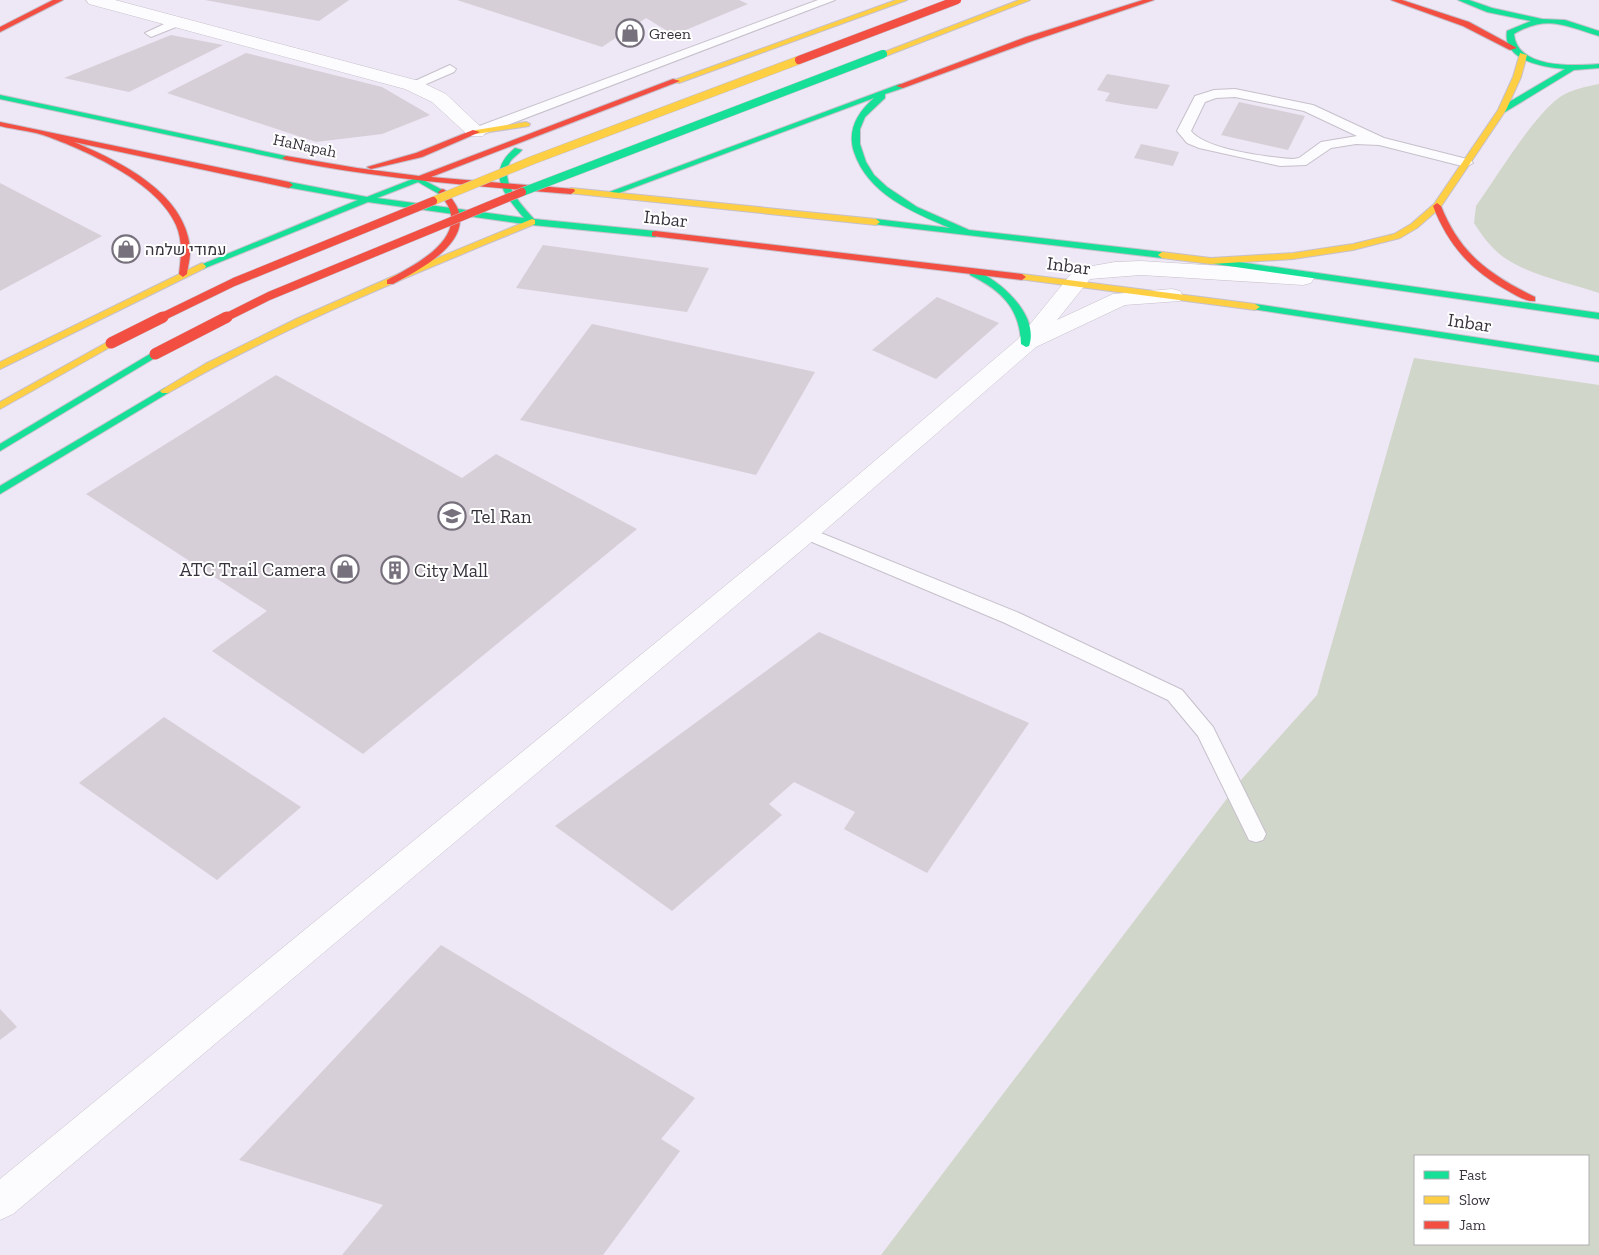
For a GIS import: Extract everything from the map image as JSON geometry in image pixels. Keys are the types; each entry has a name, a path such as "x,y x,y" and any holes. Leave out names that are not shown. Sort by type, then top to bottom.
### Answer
{"main road":[{"path":"0,30 59,0"},
{"path":"0,366 183,274 361,200 876,5 902,0"},
{"path":"0,406 111,343 234,282 532,160 957,0"},
{"path":"0,448 155,354 269,296 391,244 585,167 1026,0"},
{"path":"583,203 1029,39 1150,0"},
{"path":"1395,0 1466,24 1518,52 1553,67 1571,69 1599,66"},
{"path":"1462,0 1490,10 1542,21 1577,25 1599,34"},
{"path":"1029,39 1084,9"},
{"path":"1211,261 1293,256 1377,242 1398,236 1427,217 1437,206 1502,110 1517,77 1518,52 1509,40 1510,33 1516,27 1527,22 1542,21"},
{"path":"1502,110 1571,69"},
{"path":"892,89 866,108 857,122 856,149 859,163 866,174 889,192 921,212 965,231"},
{"name":"HaNapah","path":"0,96 337,169 418,178 608,194"},
{"path":"337,169 365,168 392,163 476,132 555,119 613,104"},
{"path":"0,124 361,200 532,222"},
{"path":"532,222 516,201 508,185 503,167 507,160 519,149 562,124"},
{"path":"54,136 97,154 129,171 161,198 182,228 187,244 188,259 183,274"},
{"path":"390,282 419,266 447,243 456,227 455,212 443,191 418,178"},
{"name":"Inbar","path":"608,194 965,231 1211,261"},
{"path":"1437,206 1443,226 1449,237 1462,253 1487,276 1542,303 1586,314"},
{"path":"0,491 204,367 310,316 558,212"},
{"name":"Inbar","path":"532,222 725,241 1180,296 1599,358"},
{"path":"1211,261 1599,316"},
{"path":"964,270 988,280 1020,313 1029,331 1026,344"}],"street":[{"path":"95,0 412,85 439,98 476,132"},
{"path":"0,1202 806,533 1026,344 1083,274 1095,271 1141,268 1358,281"},
{"path":"1026,344 1121,299 1180,296"}],"lane":[{"path":"476,132 829,0"},
{"path":"151,33 177,22"},
{"path":"412,85 450,69"},
{"path":"1379,141 1308,108 1235,94 1214,94 1200,99 1184,131 1192,141 1207,147 1287,164 1301,162 1315,150 1335,142 1355,139 1379,141 1466,163"},
{"path":"806,533 1012,618 1175,695 1206,732 1256,834"}],"shaded area":[{"path":"1599,84 1599,293 1540,275 1517,265 1493,248 1474,223 1476,206 1515,148 1538,118 1549,106 1565,94"},
{"path":"1414,358 1599,385 1599,1255 881,1255 1241,780 1317,695"}],"building":[{"path":"205,0 349,0 319,21"},
{"path":"457,0 739,0 748,4 674,35 646,18 602,47"},
{"path":"171,35 223,45 129,92 64,78"},
{"path":"246,53 382,87 430,115 382,134 316,142 167,93"},
{"path":"1107,74 1170,85 1157,109 1127,105 1105,101 1110,93 1097,90"},
{"path":"1239,102 1305,116 1288,150 1221,135"},
{"path":"1141,144 1179,152 1173,166 1134,158"},
{"path":"0,183 102,236 0,291"},
{"path":"543,245 709,268 687,312 516,288"},
{"path":"937,297 999,323 936,379 872,350"},
{"path":"592,324 815,372 756,475 520,420"},
{"name":"City Mall","path":"276,375 462,478 496,454 637,529 363,754 212,651 267,611 86,494"},
{"path":"819,632 1029,723 927,873 844,829 855,812 794,782 769,804 782,815 672,911 555,826"},
{"path":"164,717 301,807 217,880 79,783"},
{"path":"441,945 695,1098 661,1139 680,1151 603,1255 342,1255 383,1205 239,1160"},
{"path":"0,1009 17,1027 0,1040"}],"traffic: fast":[{"path":"1462,0 1490,10 1542,21"},
{"path":"1599,34 1577,25 1554,21 1532,23 1510,33 1512,45 1518,53 1527,59 1551,66 1599,66"},
{"path":"522,192 883,54"},
{"path":"1502,110 1571,69"},
{"path":"608,194 900,86"},
{"path":"882,96 861,116 855,136 862,162 871,177 898,200 931,217 965,231"},
{"path":"0,97 286,158"},
{"path":"518,150 505,163 503,176 508,190 532,222"},
{"path":"202,266 418,179 442,192"},
{"path":"289,185 380,202 517,220 655,234"},
{"path":"876,222 1162,255"},
{"path":"1211,261 1599,316"},
{"path":"973,273 984,278 1003,292 1018,310 1023,320 1026,344"},
{"path":"1255,307 1599,359"},
{"path":"0,448 155,354"},
{"path":"0,491 165,391"}],"traffic: slow":[{"path":"676,81 903,0"},
{"path":"883,54 1026,0"},
{"path":"1162,255 1211,261 1293,256 1353,247 1397,236 1414,226 1437,206 1502,110 1517,77 1523,55"},
{"path":"433,201 533,160 799,60"},
{"path":"476,132 526,124"},
{"path":"571,191 876,222"},
{"path":"165,391 253,342 299,320 532,222"},
{"path":"0,366 202,266"},
{"path":"1022,277 1255,307"},
{"path":"0,406 111,343"}],"traffic: jam":[{"path":"0,30 59,0"},
{"path":"799,60 957,0"},
{"path":"900,86 1029,39 1150,0"},
{"path":"1395,0 1466,24 1513,48"},
{"path":"418,179 676,81"},
{"path":"0,124 289,185"},
{"path":"371,167 419,155 476,132"},
{"path":"55,137 101,157 125,171 148,186 166,204 180,224 186,248 183,274"},
{"path":"286,158 357,171 464,183 571,191"},
{"path":"390,282 431,257 452,234 456,221 453,207 442,192"},
{"path":"155,354 269,296 522,192"},
{"path":"111,343 234,282 433,201"},
{"path":"1437,206 1452,238 1474,263 1501,283 1532,299"},
{"path":"655,234 1022,277"}],"place":[{"name":"Green","path":"630,33"},
{"name":"עמודי שלמה","path":"126,249"},
{"name":"Tel Ran","path":"452,516"},
{"name":"ATC Trail Camera","path":"345,569"},
{"name":"City Mall","path":"395,570"}]}
